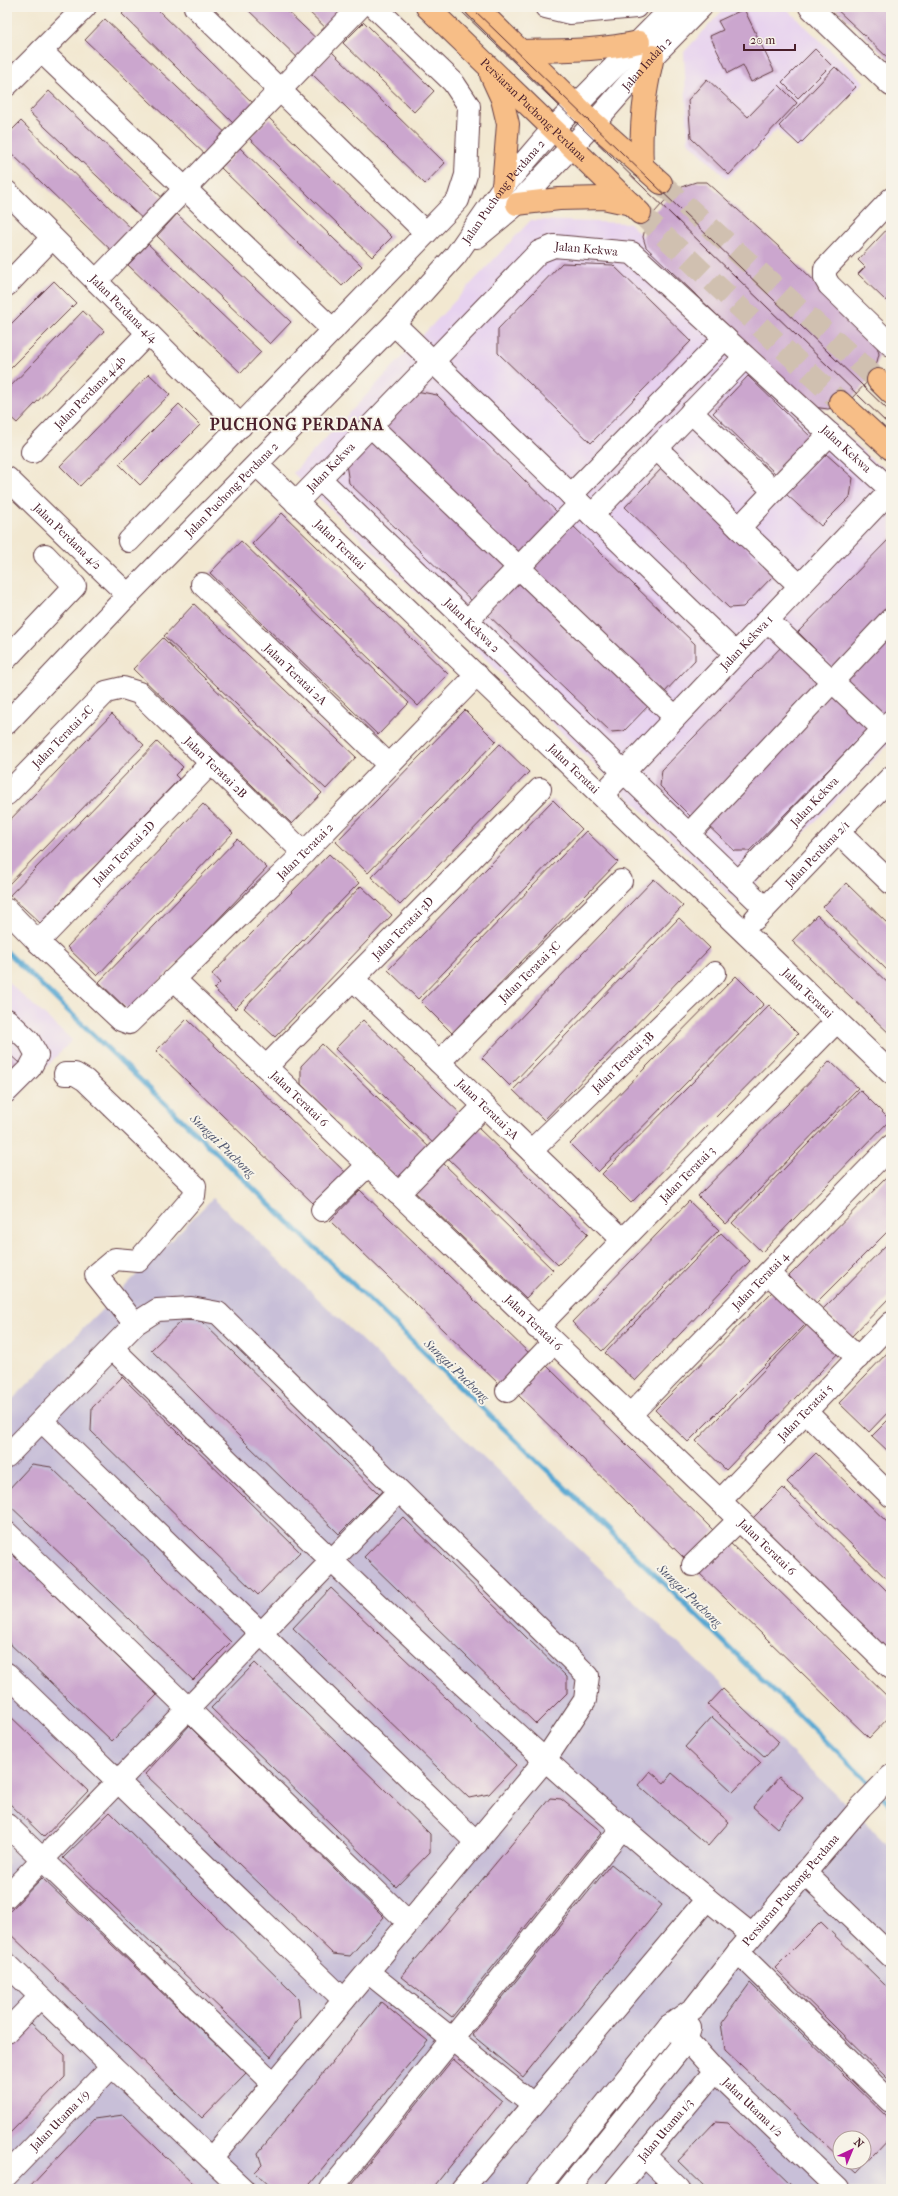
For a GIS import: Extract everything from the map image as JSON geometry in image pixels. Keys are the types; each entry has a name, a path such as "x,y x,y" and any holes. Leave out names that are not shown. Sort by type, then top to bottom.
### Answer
{"main road":[{"name":"Persiaran Puchong Perdana","path":"427,7 635,209 602,198 558,199 517,204"},
{"path":"476,7 594,123 660,183"},
{"path":"521,51 587,50 616,47 646,49 641,133 642,166"},
{"path":"487,66 502,100 508,124 503,187"},
{"path":"840,402 891,450"}],"street":[{"path":"7,85 85,7"},
{"path":"195,7 426,233"},
{"path":"96,281 360,7"},
{"path":"129,541 458,200 466,175 469,106 453,82 375,7"},
{"path":"546,7 570,13 636,7"},
{"name":"Jalan Indah 2","path":"570,147 594,123 646,49 673,7"},
{"name":"Jalan Indah 2","path":"552,130 577,105 646,49 702,7"},
{"path":"810,7 891,85"},
{"path":"41,51 333,330"},
{"name":"Jalan Puchong Perdana 2","path":"7,723 128,595 394,324 456,255 503,187 552,130"},
{"name":"Jalan Puchong Perdana 2","path":"456,255 517,204 570,147"},
{"name":"Jalan Perdana 4/4","path":"7,192 241,426"},
{"path":"891,199 825,269 825,278 829,285 891,345"},
{"path":"7,285 52,238"},
{"name":"Jalan Kekwa","path":"296,502 539,252 554,246 632,253 891,490"},
{"path":"394,324 736,654"},
{"name":"Jalan Perdana 4/4b","path":"32,452 148,333"},
{"path":"468,620 581,505 725,338"},
{"path":"581,505 656,448 745,357"},
{"path":"691,412 774,492"},
{"path":"371,426 676,718"},
{"path":"739,528 830,434"},
{"path":"656,448 800,586"},
{"name":"Jalan Teratai","path":"257,465 891,1072"},
{"name":"Jalan Perdana 4/2","path":"8,479 128,595"},
{"name":"Jalan Kekwa 2","path":"320,479 625,771 765,908"},
{"name":"Jalan Kekwa 1","path":"602,795 891,490"},
{"path":"7,658 75,586 45,555"},
{"name":"Jalan Teratai 2A","path":"202,584 388,765"},
{"path":"689,834 891,619"},
{"path":"767,620 832,681 887,725"},
{"name":"Jalan Teratai 2","path":"38,942 122,1020 129,1023 175,980 304,853 477,675"},
{"name":"Jalan Teratai 2B","path":"123,688 139,693 304,853"},
{"name":"Jalan Teratai 2C","path":"7,794 106,692 123,688"},
{"name":"Jalan Kekwa","path":"738,882 887,725"},
{"name":"Jalan Teratai 2D","path":"38,942 211,763"},
{"name":"Jalan Perdana 2/1","path":"744,931 891,777"},
{"name":"Jalan Teratai 3D","path":"266,1067 354,980 540,789"},
{"path":"838,832 891,883"},
{"name":"Jalan Teratai 3C","path":"439,1062 621,881"},
{"path":"7,910 38,942"},
{"name":"Jalan Teratai 3B","path":"531,1151 715,973"},
{"name":"Jalan Teratai 6","path":"175,980 537,1328 720,1501 891,1668"},
{"name":"Jalan Teratai 3A","path":"354,980 622,1239"},
{"path":"7,1020 29,1041 37,1055 30,1068 7,1091"},
{"name":"Jalan Teratai 3","path":"537,1328 622,1239 837,1021"},
{"path":"65,1074 75,1074 85,1080 195,1186 194,1196 138,1261 115,1260 96,1275 135,1324"},
{"path":"398,1194 484,1106"},
{"name":"Jalan Teratai 4","path":"630,1416 891,1146"},
{"path":"322,1210 368,1165"},
{"path":"768,1272 858,1358"},
{"path":"7,1456 135,1324 157,1310 191,1308 218,1313 588,1676 585,1700 545,1760 211,2159"},
{"name":"Jalan Teratai 5","path":"720,1501 891,1323"},
{"path":"507,1391 553,1343"},
{"path":"112,1348 332,1561 545,1760 623,1828 752,1935"},
{"path":"806,1412 891,1496"},
{"path":"42,1421 477,1842"},
{"path":"7,1896 399,1491"},
{"path":"692,1565 739,1520"},
{"path":"7,1533 409,1922"},
{"path":"7,1674 344,2000"},
{"name":"Persiaran Puchong Perdana","path":"537,2189 669,2026 694,2008 752,1935 862,1807 891,1776"},
{"path":"7,1825 274,2084"},
{"path":"331,2189 623,1828"},
{"path":"805,1873 891,1956"},
{"path":"462,2189 707,1899"},
{"path":"738,1952 891,2102"},
{"path":"7,1964 112,2066 244,2189"},
{"path":"368,1972 533,2104"},
{"path":"7,2031 40,1997"},
{"name":"Persiaran Puchong Perdana","path":"568,2189 687,2040 694,2008"},
{"name":"Jalan Utama 1/2","path":"669,2026 687,2040 715,2071 838,2189"},
{"name":"Jalan Utama 1/9","path":"7,2174 112,2066"},
{"name":"Jalan Utama 1/3","path":"616,2189 715,2071"},
{"path":"644,2156 679,2189"}],"shaded area":[{"path":"726,7 785,7 864,82 799,150 777,129 727,179 688,141 684,52"},
{"path":"531,220 629,223 874,462 891,472 891,742 738,903 293,473"},
{"path":"7,981 72,1040 7,1108"},
{"path":"213,1198 891,1847 891,2189 7,2189 7,1405"}],"building":[{"path":"129,7 155,7 259,109 239,129 122,14"},
{"path":"245,7 283,7 323,45 304,64"},
{"path":"304,7 345,7 332,34"},
{"path":"834,7 891,7 891,61 862,33"},
{"path":"744,9 774,71 751,82 743,65 728,73 710,36 723,30 718,21"},
{"path":"105,19 231,138 211,160 85,40"},
{"path":"364,22 434,91 414,112 343,43"},
{"path":"815,49 831,65 798,98 782,82"},
{"path":"332,52 445,163 425,184 311,73"},
{"path":"835,67 856,87 799,145 779,126"},
{"path":"707,79 748,117 779,85 797,103 729,175 691,138 688,100"},
{"path":"49,91 168,203 148,224 29,112"},
{"path":"269,118 392,237 372,257 249,138"},
{"path":"21,121 138,235 117,256 7,149 7,135"},
{"path":"240,148 362,266 342,286 221,168"},
{"path":"696,182 707,182 788,255 876,342 879,354 876,366 870,379 851,399 840,406 828,409 813,407 646,247 643,237 646,225 654,213 671,194 684,186"},
{"path":"177,214 291,322 270,344 157,236"},
{"path":"891,225 891,295 886,301 858,274 865,267 858,260"},
{"path":"148,244 261,352 241,373 128,265"},
{"path":"562,263 613,265 691,341 591,443 498,353 498,329"},
{"path":"54,281 76,303 7,372 7,328"},
{"path":"83,311 104,331 17,423 7,414 7,390"},
{"path":"149,374 170,394 80,486 60,466"},
{"path":"748,376 814,440 779,477 713,413"},
{"path":"416,391 437,395 561,516 521,558 383,424"},
{"path":"179,404 200,425 140,485 119,464"},
{"path":"375,436 508,566 473,602 349,483 346,464"},
{"path":"825,453 853,478 850,497 821,526 786,494"},
{"path":"663,467 774,575 743,607 729,608 625,507"},
{"path":"282,513 448,674 418,706 252,544"},
{"path":"572,525 695,644 695,660 663,694 533,566"},
{"path":"891,537 891,612 835,669 798,632"},
{"path":"241,541 409,703 378,735 210,573"},
{"path":"520,577 651,703 624,731 611,732 486,613"},
{"path":"194,604 356,757 326,789 164,636"},
{"path":"891,631 891,707 882,716 844,680"},
{"path":"163,638 322,793 292,824 133,669"},
{"path":"785,643 825,682 692,818 660,786 662,770"},
{"path":"832,691 870,727 749,851 735,851 705,823"},
{"path":"465,710 496,741 368,873 336,842"},
{"path":"112,714 144,745 7,886 7,823"},
{"path":"157,742 183,767 175,775 179,779 40,923 10,895"},
{"path":"500,744 529,772 400,905 371,877"},
{"path":"553,800 582,829 418,999 388,970"},
{"path":"203,804 233,833 97,976 67,947"},
{"path":"586,831 618,862 452,1033 421,1002"},
{"path":"237,839 267,868 130,1012 99,982"},
{"path":"329,854 359,883 235,1009 214,989 220,983 212,974"},
{"path":"654,879 683,906 510,1086 482,1058"},
{"path":"846,883 891,927 891,974 823,907"},
{"path":"361,886 392,915 275,1037 244,1008"},
{"path":"817,915 891,986 891,1035 792,941"},
{"path":"679,918 710,948 544,1120 513,1090"},
{"path":"736,976 764,1004 598,1172 570,1144"},
{"path":"769,1005 798,1034 631,1203 602,1174"},
{"path":"187,1019 348,1175 317,1207 156,1051"},
{"path":"363,1020 464,1117 436,1146 335,1049"},
{"path":"322,1044 432,1150 401,1182 301,1084 301,1066"},
{"path":"7,1052 19,1063 7,1076"},
{"path":"830,1061 858,1088 726,1224 698,1196"},
{"path":"860,1090 890,1120 762,1252 732,1223"},
{"path":"477,1127 588,1234 558,1265 447,1157"},
{"path":"442,1162 553,1270 526,1298 414,1191"},
{"path":"891,1173 891,1228 816,1303 789,1276"},
{"path":"360,1190 531,1355 501,1386 330,1221"},
{"path":"689,1201 719,1230 602,1351 572,1322"},
{"path":"721,1233 750,1261 635,1381 605,1353"},
{"path":"891,1240 891,1296 851,1337 823,1309"},
{"path":"779,1285 812,1318 688,1442 655,1410"},
{"path":"182,1320 201,1321 379,1494 339,1534 151,1350"},
{"path":"812,1320 842,1349 726,1470 696,1441"},
{"path":"891,1349 891,1409 869,1432 839,1403"},
{"path":"545,1364 715,1532 687,1561 516,1393"},
{"path":"122,1377 300,1552 258,1595 91,1431 92,1408"},
{"path":"891,1417 891,1454 872,1436"},
{"path":"816,1453 891,1526 891,1583 787,1482"},
{"path":"32,1464 51,1467 231,1642 193,1680 7,1503 7,1491"},
{"path":"783,1488 891,1595 891,1655 753,1518"},
{"path":"403,1517 567,1677 567,1693 536,1724 364,1557"},
{"path":"726,1539 891,1700 891,1715 869,1738 696,1570"},
{"path":"7,1549 157,1695 112,1741 7,1641"},
{"path":"331,1588 516,1765 489,1794 469,1798 293,1628"},
{"path":"255,1663 430,1834 430,1852 396,1887 211,1708"},
{"path":"723,1689 779,1742 765,1757 708,1705"},
{"path":"7,1713 88,1791 44,1837 7,1801"},
{"path":"712,1717 761,1763 733,1792 685,1747"},
{"path":"189,1726 384,1917 350,1956 333,1954 145,1774"},
{"path":"650,1771 664,1783 672,1773 729,1822 708,1846 638,1785"},
{"path":"779,1777 803,1798 777,1828 753,1807"},
{"path":"550,1798 561,1799 602,1832 452,2017 401,1977"},
{"path":"110,1812 298,1998 300,2017 271,2057 63,1858"},
{"path":"611,1864 662,1905 523,2077 472,2035"},
{"path":"42,1878 246,2073 202,2118 7,1931 7,1914"},
{"path":"821,1922 891,1991 891,2082 775,1968"},
{"path":"750,1983 891,2121 891,2136 872,2156 872,2130 832,2130 832,2150 725,2050 721,2023"},
{"path":"381,2002 428,2041 306,2189 273,2189 255,2172 262,2165 258,2153"},
{"path":"31,2023 65,2055 65,2077 7,2136 7,2046"},
{"path":"453,2059 502,2101 432,2189 348,2189"},
{"path":"123,2115 199,2189 28,2189 94,2119"},
{"path":"715,2122 727,2123 795,2189 707,2189 678,2161"},
{"path":"655,2182 662,2189 649,2189"}],"waterway":[{"name":"Sungai Puchong","path":"7,952 579,1501 873,1787"},
{"name":"Sungai Puchong","path":"880,1794 891,1805"}],"tunnel":[{"path":"661,183 878,380"},
{"path":"640,213 840,402"}],"tram line":[{"path":"457,7 891,427"},
{"path":"471,7 891,413"}],"district":[{"name":"PUCHONG PERDANA","path":"297,424"}]}
